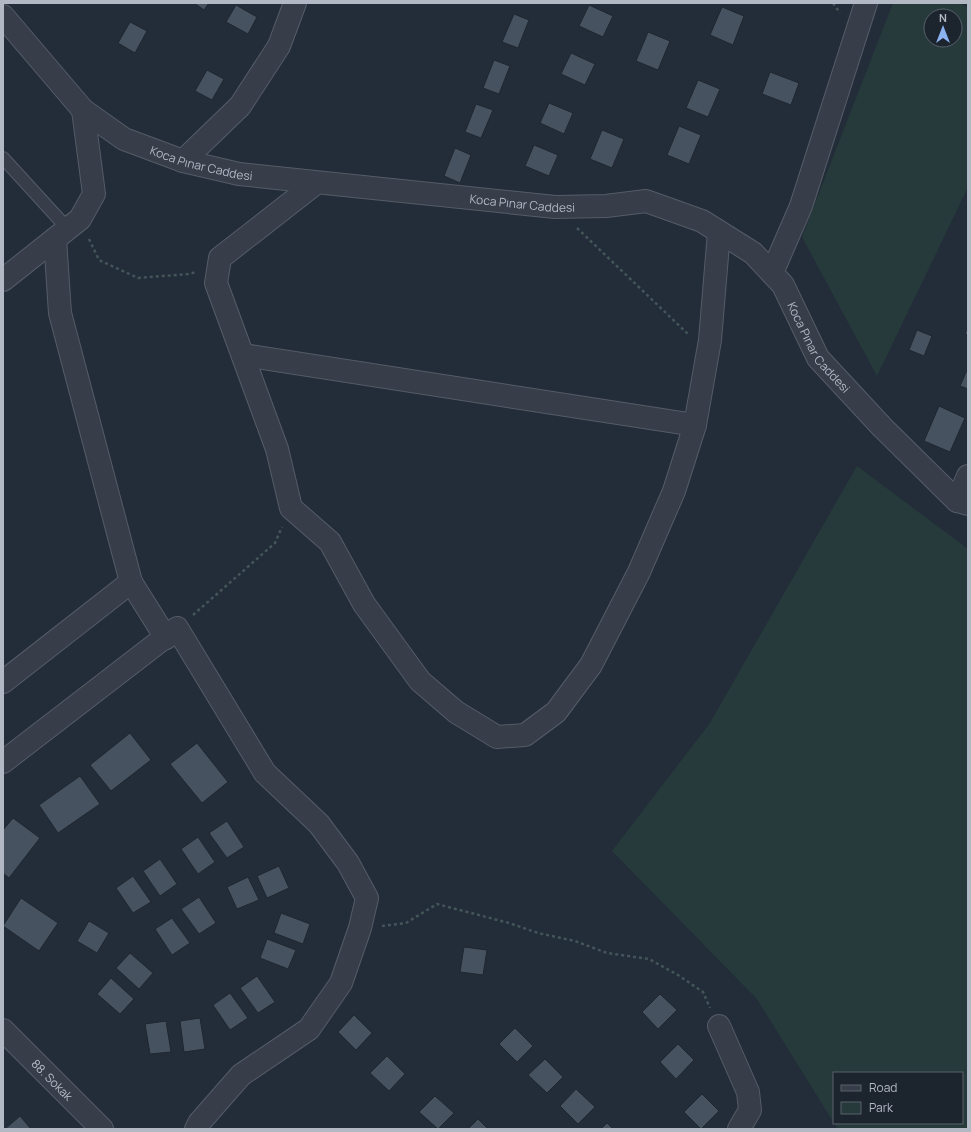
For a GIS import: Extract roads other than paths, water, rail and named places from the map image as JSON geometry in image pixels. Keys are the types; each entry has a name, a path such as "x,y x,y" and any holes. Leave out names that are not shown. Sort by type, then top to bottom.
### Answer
{"street":[{"path":"183,161 240,106 279,46 295,3"},
{"path":"772,273 801,206 866,3"},
{"name":"Koca Pınar Caddesi","path":"3,16 83,110 124,139 183,161 239,174 555,207 606,206 646,202 702,221 753,253 784,285 818,358 882,427 962,502"},
{"path":"3,280 68,229 94,194 83,110"},
{"path":"316,183 220,258 216,283 277,449 291,508 330,542 364,604 420,681 456,712 497,737 525,735 556,712 591,665 642,566 674,491 696,425 708,353 719,232"},
{"path":"68,229 60,313 131,582 172,633 265,773 319,824 348,864 367,898 360,928 340,983 309,1029 241,1075 199,1122 196,1129"},
{"path":"243,356 696,425"},
{"path":"962,502 968,476"},
{"path":"3,682 131,582"},
{"path":"3,762 172,633"},
{"path":"719,1026 748,1092 750,1110 739,1129"},
{"name":"88. Sokak","path":"3,1030 102,1129"}],"lane":[{"path":"3,158 68,229"}]}
